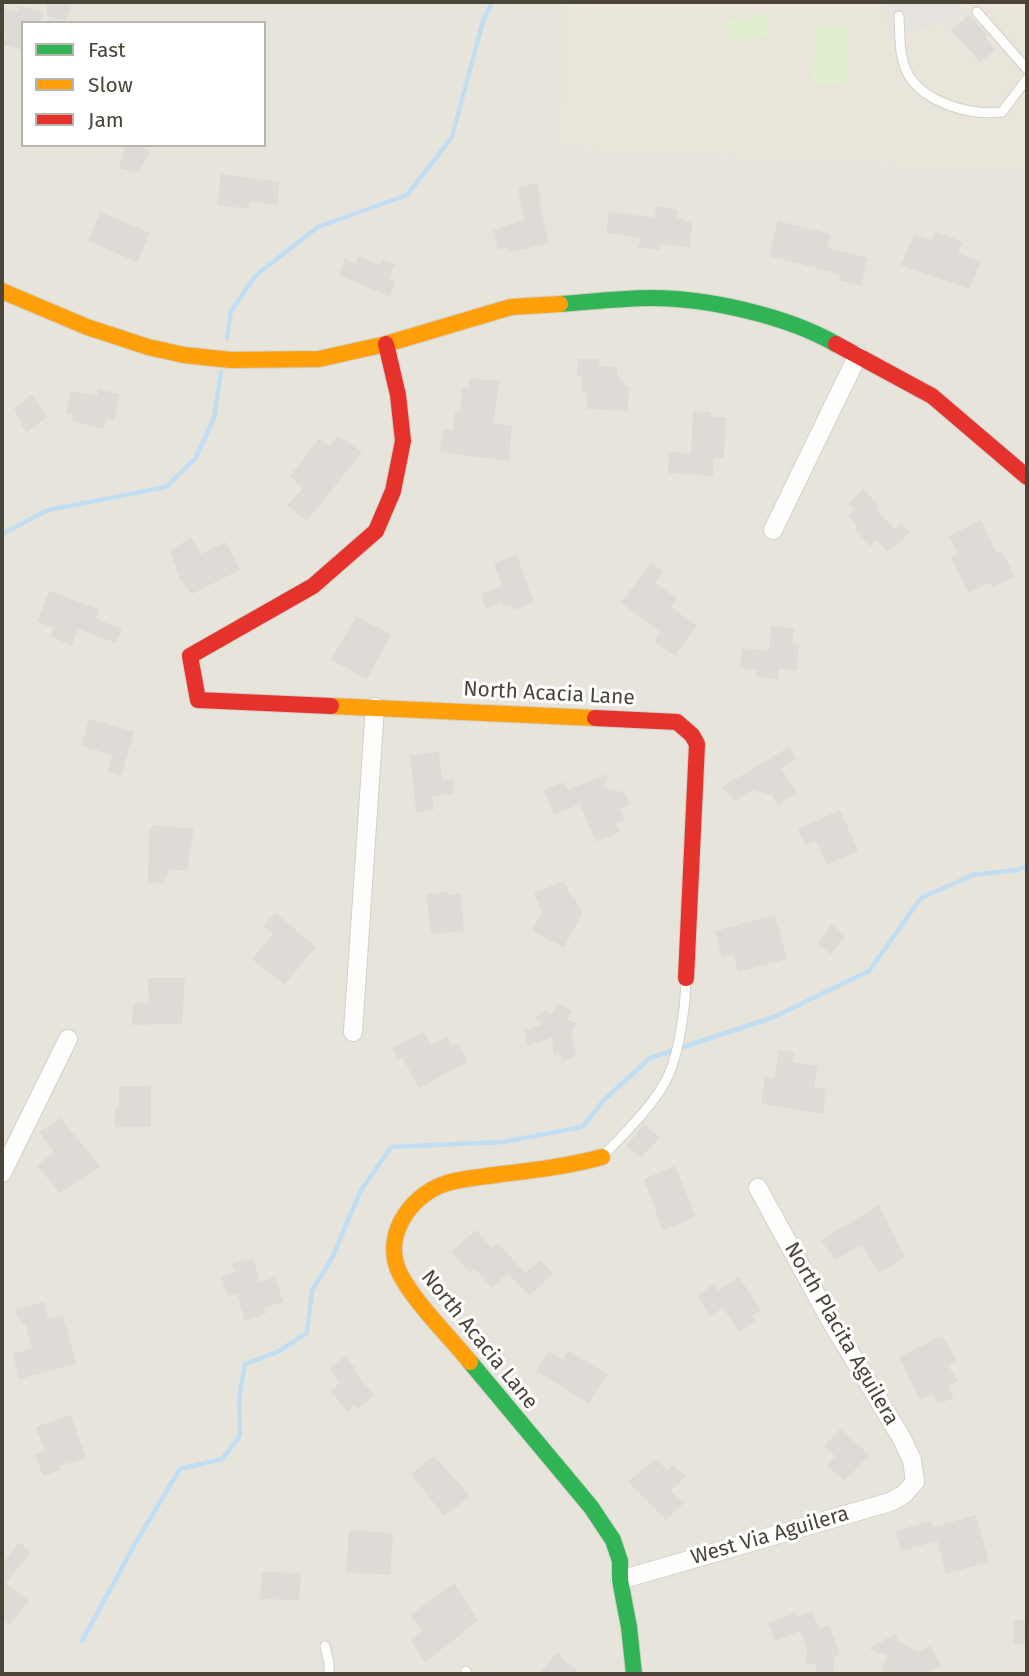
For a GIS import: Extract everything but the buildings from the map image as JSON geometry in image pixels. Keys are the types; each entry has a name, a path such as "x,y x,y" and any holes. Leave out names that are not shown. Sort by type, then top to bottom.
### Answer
{"street":[{"path":"2,292 87,327 148,347 184,355 232,360 319,359 386,344 511,307 652,298 720,305 810,329 859,355 932,396 1027,477"},
{"name":"North Acacia Lane","path":"386,344 398,395 403,441 393,491 376,531 313,586 190,656 198,700 677,722 692,734 696,744 686,978"},
{"path":"773,530 859,355"},
{"path":"353,1032 375,707"},
{"path":"2,1173 68,1039"},
{"name":"North Acacia Lane","path":"602,1157 577,1165 501,1174 441,1185 416,1201 408,1211 398,1226 392,1251 400,1277 411,1292 591,1507 613,1540 620,1561 620,1580 634,1674"},
{"name":"North Placita Aguilera","path":"758,1188 829,1318 901,1437 912,1460 915,1482"},
{"name":"West Via Aguilera","path":"620,1580 890,1502 903,1495 915,1482"}],"lane":[{"path":"977,12 1027,69"},
{"path":"898,16 907,73 917,86 930,96 976,112 1002,112 1027,79"},
{"path":"602,1157 638,1120 669,1075 685,1004 686,978"},
{"path":"325,1646 329,1674"}],"shaded area":[{"path":"2,2 566,2 559,148 1027,172 1027,1674 2,1674"},
{"path":"566,2 1027,2 1027,172 558,148"},
{"path":"886,2 957,2 964,13 889,41"}],"green space":[{"path":"766,13 768,35 730,43 726,21"},
{"path":"815,25 849,26 847,84 813,83"}],"waterway":[{"path":"227,338 231,311 256,275 318,227 407,195 452,137 483,21 492,2"},
{"path":"2,534 48,510 166,487 195,459 214,418 221,372"},
{"path":"82,1641 180,1469 222,1459 240,1436 239,1399 245,1364 277,1352 307,1333 312,1291 332,1258 360,1192 391,1147 503,1142 582,1127 605,1099 650,1058 774,1017 869,971 921,898 973,875 1016,870 1027,866"}],"traffic: fast":[{"path":"560,304 640,298 697,301 771,317 836,344"},
{"path":"470,1362 591,1507 613,1540 620,1561 620,1580 634,1674"}],"traffic: slow":[{"path":"2,291 87,327 148,347 184,355 231,360 319,359 386,344 511,307 560,304"},
{"path":"331,706 595,718"},
{"path":"470,1362 423,1308 400,1274 394,1247 402,1220 419,1198 444,1184 602,1157"}],"traffic: jam":[{"path":"331,706 198,700 190,656 313,586 376,531 393,491 403,441 398,395 386,344"},
{"path":"836,344 932,396 1027,477"},
{"path":"595,718 677,722 692,735 697,744 686,978"}]}
